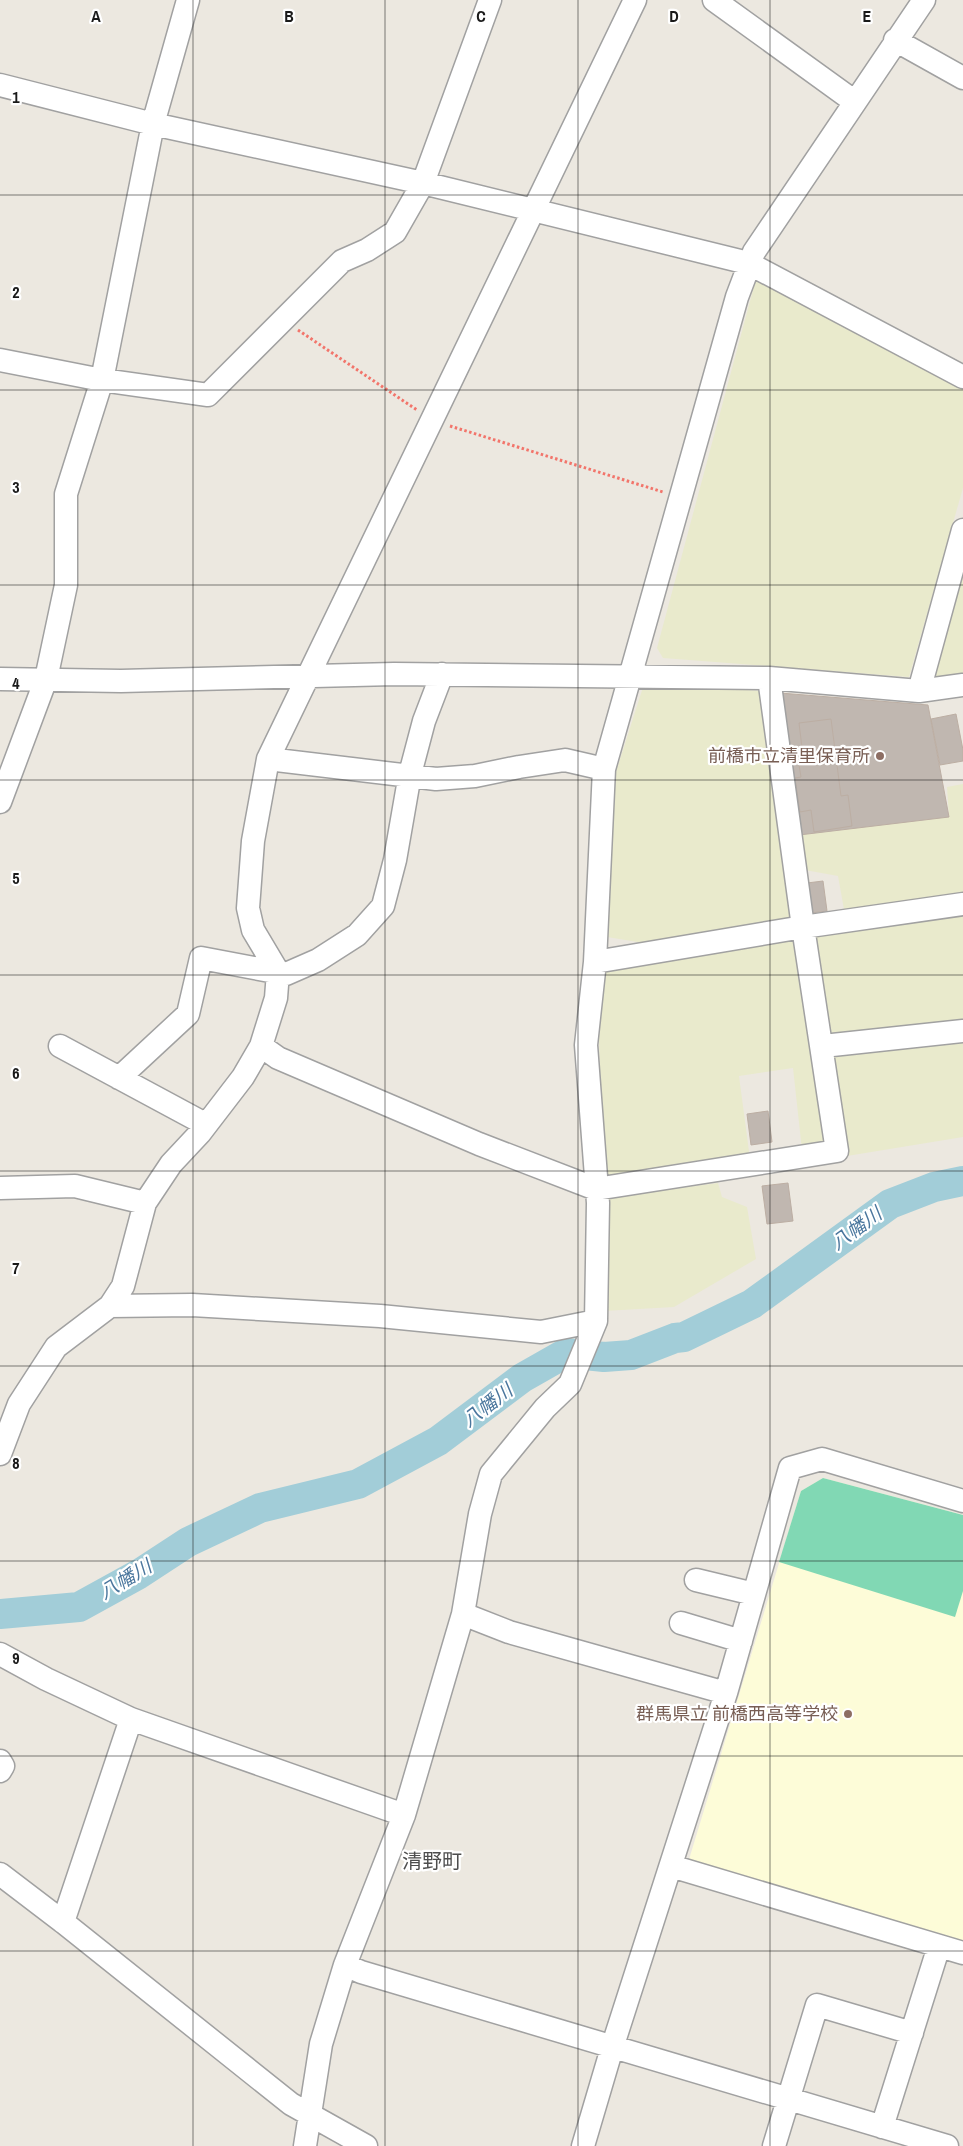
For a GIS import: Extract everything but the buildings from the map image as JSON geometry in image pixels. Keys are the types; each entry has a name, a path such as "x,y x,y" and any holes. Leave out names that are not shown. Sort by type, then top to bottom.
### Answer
{"street":[{"path":"0,802 46,679 66,585 66,494 102,380 153,124 188,0"},
{"path":"0,360 102,380 208,395 342,261 367,250 396,232 423,183 490,0"},
{"path":"0,1454 19,1404 56,1347 110,1306 123,1286 145,1203 171,1164 200,1133 205,1124 243,1077 261,1046 276,998 278,972 253,930 248,908 253,841 268,759 635,0"},
{"path":"714,0 854,102"},
{"path":"305,2146 308,2114 320,2044 345,1965 404,1816 463,1614 480,1514 491,1474 545,1408 570,1384 596,1321 598,1203 586,1045 595,962 604,769 737,297 748,263 895,40 924,0"},
{"path":"895,40 963,78"},
{"path":"0,85 153,124 423,183 532,212 748,263 963,377"},
{"path":"919,691 963,530"},
{"path":"0,679 120,681 442,674 769,678 919,691 963,685"},
{"path":"119,1078 188,1014 201,958 286,974 318,960 357,935 383,906 395,860 410,774 424,721 442,674"},
{"path":"261,1046 278,1058 479,1144 596,1188 837,1151 823,1046 803,927 769,678"},
{"path":"268,759 410,774 436,779 474,776 564,760 604,769"},
{"path":"595,962 803,927 963,904"},
{"path":"823,1046 963,1031"},
{"path":"60,1046 205,1124"},
{"path":"0,1188 75,1186 145,1203"},
{"path":"110,1306 192,1305 380,1316 541,1332 596,1321"},
{"path":"583,2146 612,2048 726,1693 790,1468 822,1460 963,1501"},
{"path":"696,1580 754,1594"},
{"path":"463,1614 509,1632 726,1693"},
{"path":"681,1623 741,1641"},
{"path":"0,1654 46,1679 131,1719 404,1816"},
{"path":"63,1922 131,1719"},
{"path":"0,1761 3,1766 0,1771"},
{"path":"671,1866 963,1953"},
{"path":"0,1874 291,2104 366,2146"},
{"path":"882,2128 940,1946"},
{"path":"345,1965 361,1972 612,2048 947,2146"},
{"path":"774,2146 817,2005 912,2033"}],"path":[{"path":"283,320 432,420 681,498"}],"shaded area":[{"path":"756,279 963,389 963,488 909,677 663,658 657,648"},
{"path":"963,561 963,676 931,677"},
{"path":"644,684 763,691 794,921 650,944 607,937 615,775"},
{"path":"963,784 963,897 845,915 838,876 805,870 799,835 949,816 947,787"},
{"path":"963,914 963,1023 830,1037 813,935"},
{"path":"798,939 830,1147 802,1150 793,1068 739,1076 750,1159 610,1178 603,1172 599,1041 602,976 610,967"},
{"path":"963,1037 963,1137 847,1156 833,1051"},
{"path":"718,1183 722,1197 747,1207 756,1259 674,1307 604,1311 603,1198"},
{"name":"群馬県立 前橋西高等学校","path":"823,1478 963,1515 963,1946 687,1866 801,1491"}],"green space":[{"path":"823,1478 963,1515 963,1591 955,1617 779,1562 801,1491"}],"waterway":[{"name":"八幡川","path":"0,1614 79,1607 139,1574 188,1542 260,1508 358,1484 438,1441 522,1378 566,1353 604,1357 631,1355 675,1338 684,1337 752,1304 890,1204 934,1187 963,1181"}],"place":[{"name":"前橋市立清里保育所","path":"880,756"},
{"name":"群馬県立 前橋西高等学校","path":"848,1714"}],"district":[{"name":"清野町","path":"432,1861"}]}
